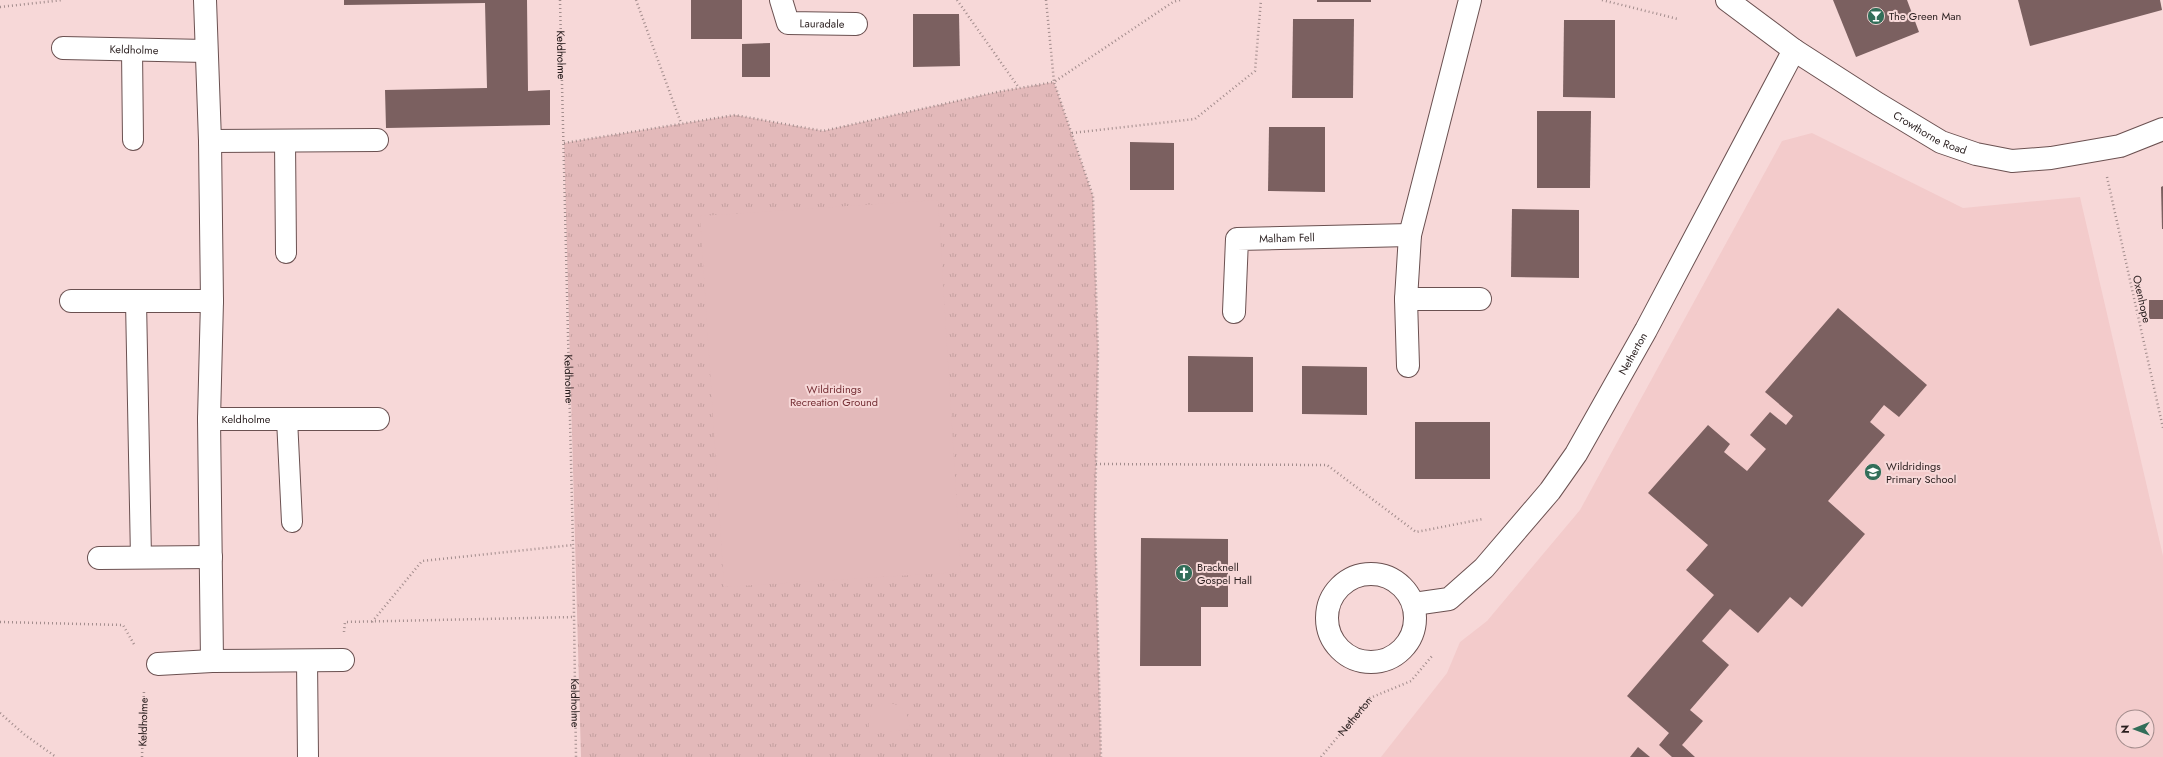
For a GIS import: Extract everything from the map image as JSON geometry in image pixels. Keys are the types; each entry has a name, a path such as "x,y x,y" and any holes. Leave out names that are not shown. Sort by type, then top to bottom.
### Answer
{"street":[{"name":"Keldholme","path":"205,0 210,141 212,301 209,419 212,661"},
{"name":"Lauradale","path":"781,0 788,23 856,24"},
{"path":"1408,366 1406,299 1410,235 1470,0"},
{"name":"Crowthorne Road","path":"1727,0 1794,50 1941,142 1976,154 2012,160 2051,158 2120,146 2163,129"},
{"name":"Keldholme","path":"63,48 206,51"},
{"name":"Netherton","path":"1414,604 1449,599 1484,568 1550,491 1576,454 1646,330 1794,50"},
{"path":"210,141 377,140"},
{"name":"Malham Fell","path":"1234,312 1237,239 1410,235"},
{"path":"1406,299 1480,299"},
{"path":"71,301 212,301"},
{"name":"Keldholme","path":"209,419 378,419"},
{"path":"100,558 211,557"},
{"path":"1376,573 1391,578 1404,587 1414,604 1416,619 1413,634 1407,644 1392,658 1377,663 1361,662 1347,656 1333,642 1328,628 1327,612 1335,591 1346,581 1360,574 1376,573"},
{"path":"152,664 212,661 343,660"}],"lane":[{"path":"132,50 133,140"},
{"path":"285,140 286,253"},
{"path":"136,301 141,558"},
{"path":"287,419 292,522"},
{"path":"307,660 308,757"}],"path":[{"path":"0,7 63,0"},
{"name":"Keldholme","path":"560,0 574,545 576,757"},
{"path":"636,0 681,123"},
{"path":"957,0 1019,88"},
{"path":"1046,0 1054,82 1093,196 1098,350 1095,523 1101,757"},
{"path":"564,143 735,115 823,131 1019,88 1054,82 1173,2 1180,0"},
{"path":"1072,133 1195,119 1254,71 1261,0"},
{"path":"1602,0 1678,20"},
{"name":"Oxenhope","path":"2106,173 2163,428"},
{"path":"1096,464 1327,465 1416,532 1483,519"},
{"path":"372,623 422,561 574,545"},
{"path":"343,660 345,622 372,623 575,617"},
{"path":"0,622 123,625 152,664"},
{"name":"Netherton","path":"1321,757 1370,698 1411,681 1432,656"},
{"name":"Keldholme","path":"142,757 152,664"},
{"path":"0,713 25,735 56,757"}],"shaded area":[{"name":"Wildridings Primary School","path":"1812,133 1963,208 2080,197 2163,556 2163,757 1381,757 1447,673 1460,642 1487,621 1580,510 1782,141"}],"green space":[{"name":"Wildridings Recreation Ground","path":"1054,82 1093,196 1098,351 1095,523 1101,757 581,757 564,143 735,115 823,131 997,92"},
{"path":"938,200 961,572 724,587 700,216"},
{"path":"883,703 895,704 903,709 908,718 910,729 870,734 870,716 875,709"}],"building":[{"path":"344,0 527,0 528,91 550,90 550,125 386,128 385,90 487,88 485,3 344,5"},
{"path":"691,0 742,0 742,39 691,39"},
{"path":"1317,0 1371,0 1371,2 1317,2"},
{"name":"The Green Man","path":"1833,0 1907,0 1919,32 1856,57"},
{"path":"2018,0 2160,0 2162,10 2030,46"},
{"path":"913,14 959,14 960,66 913,67"},
{"path":"1293,19 1354,19 1353,98 1292,98"},
{"path":"1564,20 1615,20 1615,98 1563,97"},
{"path":"770,43 770,77 742,77 742,44"},
{"path":"1537,111 1591,111 1590,188 1537,188"},
{"path":"1269,127 1325,127 1325,192 1268,191"},
{"path":"1130,142 1174,143 1174,190 1130,190"},
{"path":"2163,186 2163,229 2162,229 2161,187"},
{"path":"1512,209 1579,210 1579,278 1511,277"},
{"path":"2149,300 2163,300 2163,319 2149,319"},
{"path":"1838,308 1927,385 1899,417 1884,405 1870,422 1885,435 1828,501 1865,534 1802,607 1790,597 1758,633 1730,609 1702,641 1729,665 1690,710 1703,721 1682,745 1695,757 1672,757 1659,745 1669,733 1627,696 1714,595 1686,570 1708,545 1648,493 1708,425 1730,444 1724,452 1747,471 1766,449 1750,435 1770,412 1786,425 1793,416 1765,392"},
{"path":"1188,356 1253,357 1253,412 1188,412"},
{"path":"1302,366 1367,367 1367,415 1302,414"},
{"path":"1415,422 1490,422 1490,479 1415,479"},
{"name":"Bracknell Gospel Hall","path":"1141,538 1228,539 1228,607 1201,607 1201,666 1140,666"},
{"path":"1638,747 1650,757 1630,757"}],"place":[{"name":"The Green Man","path":"1876,16"},
{"name":"Wildridings Primary School","path":"1873,472"},
{"name":"Bracknell Gospel Hall","path":"1184,573"}]}
